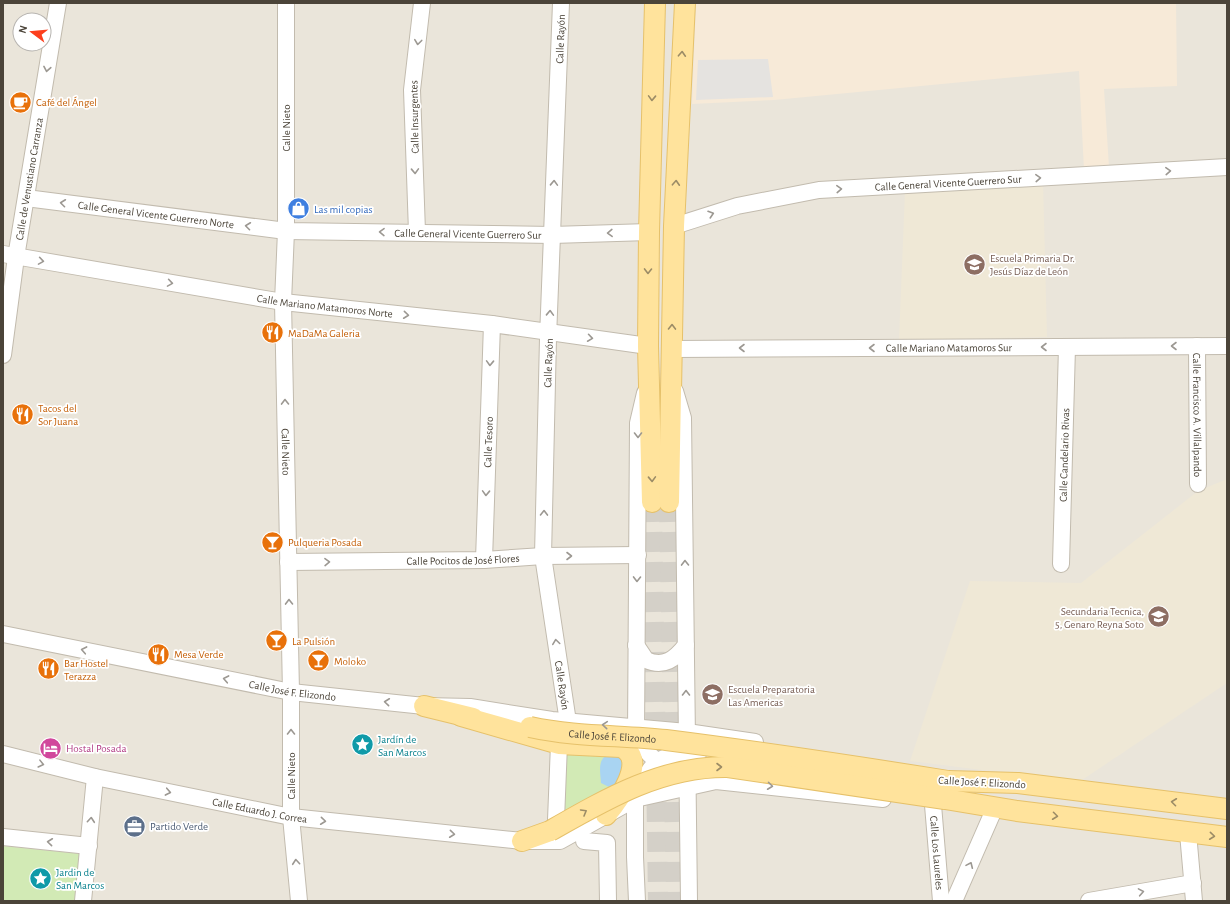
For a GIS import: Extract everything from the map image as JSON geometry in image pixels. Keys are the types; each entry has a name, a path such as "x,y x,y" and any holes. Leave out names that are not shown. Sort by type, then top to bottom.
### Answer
{"main road":[{"path":"655,3 649,232 648,384 661,502 672,380 674,226 685,3"},
{"name":"Calle José F. Elizondo","path":"424,706 461,716 530,727 557,733 663,740 790,756 942,795 1017,812 1227,837"},
{"path":"461,716 559,744 621,746 627,749 631,755 631,770 628,782 615,805 606,815"},
{"name":"Calle José F. Elizondo","path":"522,841 629,788 667,775 701,768 728,767 942,795 1018,783 1227,809"}],"street":[{"name":"Calle de Venustiano Carranza","path":"3,355 9,256 26,198 58,3"},
{"name":"Calle Nieto","path":"286,3 286,231 283,302 292,817 299,901"},
{"name":"Calle Insurgentes","path":"417,232 412,90 422,3"},
{"name":"Calle Rayón","path":"561,3 549,332 544,556 568,722"},
{"name":"Calle General Vicente Guerrero Sur","path":"674,226 737,206 819,190 1227,167"},
{"name":"Calle General Vicente Guerrero Norte","path":"26,198 286,231"},
{"name":"Calle General Vicente Guerrero Sur","path":"286,231 552,235 649,232"},
{"name":"Calle Mariano Matamoros Norte","path":"9,256 283,302 492,324 648,346"},
{"name":"Calle Tesoro","path":"484,560 492,324"},
{"name":"Calle Candelario Rivas","path":"1061,564 1067,346"},
{"name":"Calle Francisco A. Villalpando","path":"1197,346 1198,484"},
{"name":"Calle Mariano Matamoros Sur","path":"672,349 1227,346"},
{"path":"672,380 683,418 687,732 699,901"},
{"path":"630,901 635,828 638,423 648,384"},
{"name":"Calle Pocitos de José Flores","path":"288,562 484,560 544,556 638,555"},
{"name":"Calle José F. Elizondo","path":"3,634 291,692 424,706"},
{"path":"636,645 646,660 661,664 675,658 686,645"},
{"path":"424,706 470,707 568,722 687,732 1018,783"},
{"path":"636,728 649,754 656,762 691,787 716,781 942,795 993,812 1017,812"},
{"path":"635,799 643,781 656,762 670,755 723,752 758,743"},
{"path":"553,826 559,744"},
{"name":"Calle Eduardo J. Correa","path":"3,754 95,777 292,817 522,841 560,841 635,799 691,787"},
{"path":"83,901 95,777"},
{"path":"689,901 688,810 691,787"},
{"name":"Calle Los Laureles","path":"941,901 942,795"},
{"path":"954,901 993,812"},
{"path":"606,815 621,816 629,820 635,828"},
{"path":"1188,833 1194,901"},
{"path":"3,837 89,846"},
{"path":"584,841 607,843 608,901"},
{"path":"634,857 637,901"},
{"path":"1089,901 1192,883"}],"shaded area":[{"path":"3,3 1227,3 1227,901 3,901"},
{"path":"696,3 1176,3 1177,86 1104,89 1109,167 1084,170 1079,71 774,100 692,104"},
{"path":"768,59 773,97 696,100 698,60"},
{"name":"Escuela Primaria Dr. Jesús Díaz de León","path":"1043,181 1047,337 899,340 905,191"},
{"path":"1227,479 1227,683 1079,782 910,761 970,581 1081,583 1198,491"}],"green space":[{"path":"555,748 604,750 625,782 551,826"},
{"name":"Jardin de San Marcos","path":"3,846 82,854 77,901 3,901"}],"water":[{"path":"611,752 623,759 619,784 611,788 601,783 600,765 603,758"}],"tunnel":[{"path":"652,502 658,901"},
{"path":"669,502 676,901"}],"place":[{"name":"Café del Ángel","path":"20,102"},
{"name":"Las mil copias","path":"298,209"},
{"name":"Escuela Primaria Dr. Jesús Díaz de León","path":"974,264"},
{"name":"MaDaMa Galeria","path":"272,333"},
{"name":"Tacos del Sor Juana","path":"22,414"},
{"name":"Pulqueria Posada","path":"272,542"},
{"name":"Secundaria Tecnica, 5, Genaro Reyna Soto","path":"1159,617"},
{"name":"La Pulsión","path":"276,641"},
{"name":"Mesa Verde","path":"159,654"},
{"name":"Moloko","path":"319,661"},
{"name":"Bar Hostel Terazza","path":"49,669"},
{"name":"Escuela Preparatoria Las Americas","path":"713,695"},
{"name":"Jardín de San Marcos","path":"363,745"},
{"name":"Hostal Posada","path":"51,748"},
{"name":"Partido Verde","path":"134,826"},
{"name":"Jardin de San Marcos","path":"41,878"}]}
